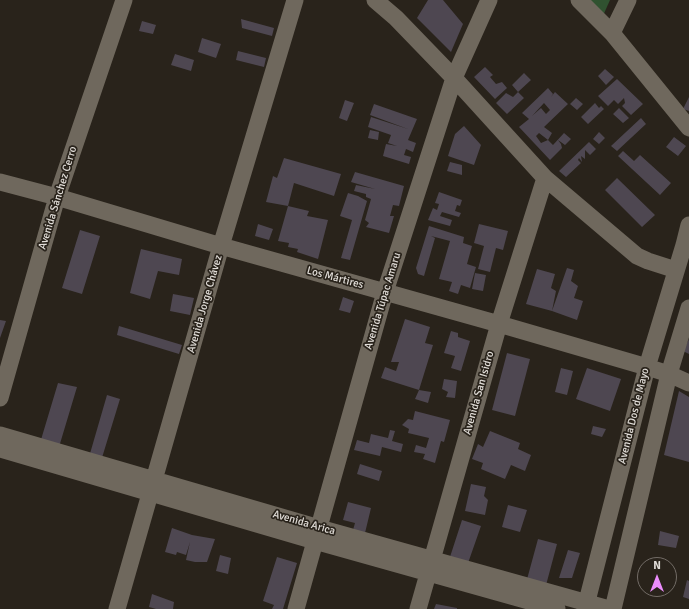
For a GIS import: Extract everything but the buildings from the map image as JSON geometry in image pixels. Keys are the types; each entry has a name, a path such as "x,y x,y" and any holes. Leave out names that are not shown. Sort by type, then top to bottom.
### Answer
{"street":[{"name":"Avenida Sánchez Cerro","path":"0,398 57,197 124,0"},
{"name":"Avenida Jorge Chávez","path":"117,609 221,246 294,0"},
{"path":"374,0 396,18 454,78 545,178 637,256 676,270"},
{"name":"Avenida Túpac Amaru","path":"296,609 385,292 454,78 489,0"},
{"path":"579,0 612,33 689,128"},
{"path":"612,33 628,0"},
{"name":"Avenida San Isidro","path":"418,609 499,324 545,178"},
{"name":"Los Mártires","path":"0,182 57,197 221,246 647,367 669,374 689,383"},
{"name":"Avenida Dos de Mayo","path":"586,606 647,367 676,270 687,246 689,225"},
{"path":"613,609 669,374 689,308"},
{"name":"Avenida Arica","path":"0,435 152,486 317,534 430,566 586,606 609,609"},
{"name":"Avenida Arica","path":"0,449 152,486"},
{"name":"Avenida Arica","path":"430,566 557,609"}],"green space":[{"path":"585,0 610,0 602,18"}]}
